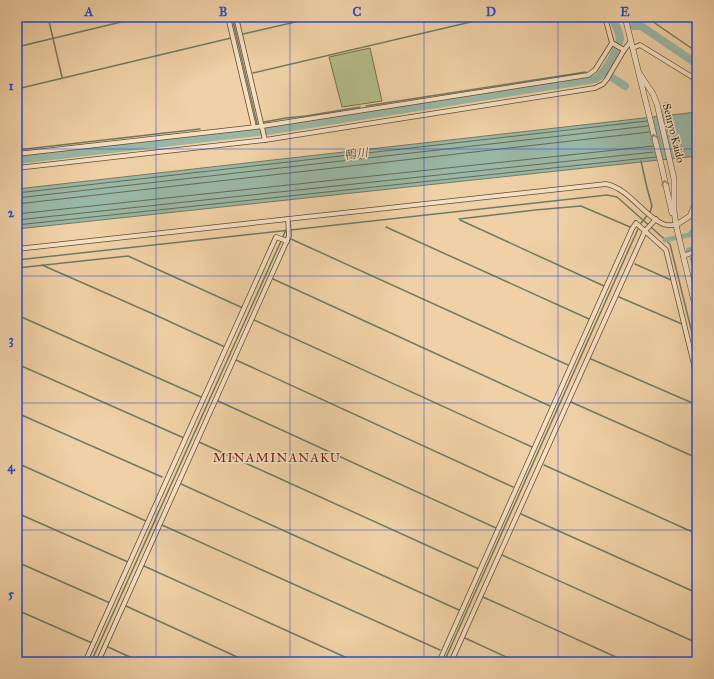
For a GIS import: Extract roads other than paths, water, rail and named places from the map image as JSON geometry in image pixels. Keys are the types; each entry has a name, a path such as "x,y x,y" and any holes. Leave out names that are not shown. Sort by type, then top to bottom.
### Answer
{"street":[{"path":"228,17 260,128 265,140"},
{"path":"236,17 260,128"},
{"path":"605,17 613,43 622,49"},
{"name":"Senryo Kaido","path":"625,17 697,314"},
{"path":"17,168 265,140 595,88 603,84 607,79 622,49 631,41"},
{"path":"17,154 260,128 588,75 595,70 613,43"},
{"path":"633,48 640,45 697,80"},
{"name":"Senryo Kaido","path":"639,73 654,94 657,104 674,179 674,211 676,225"},
{"path":"17,249 606,184 617,187 648,213 654,221 664,225 676,225 690,216 697,200"},
{"path":"98,662 283,240 289,234 288,220"},
{"path":"451,662 646,230 654,221"},
{"path":"439,662 636,223 646,230 666,250 697,377"},
{"path":"85,662 276,237 283,240"},
{"path":"683,256 695,252 697,265"}],"water":[{"name":"鴨川","path":"697,112 697,156 17,229 17,189"}],"waterway":[{"path":"48,17 62,77"},
{"path":"17,47 142,17"},
{"path":"232,17 259,132"},
{"path":"243,34 317,17"},
{"path":"253,73 492,17"},
{"path":"17,160 266,131 595,79 600,76 607,66 620,39 613,17"},
{"path":"646,17 697,52"},
{"path":"652,21 654,17"},
{"path":"634,26 641,26 697,64"},
{"path":"17,89 231,38"},
{"path":"366,106 586,72"},
{"path":"603,72 625,86"},
{"path":"666,106 667,125"},
{"path":"264,122 360,107"},
{"path":"17,150 200,129"},
{"path":"641,161 652,206 650,212 641,223"},
{"path":"17,260 607,195 617,197 670,244 697,353"},
{"path":"459,219 581,206 630,227"},
{"path":"460,220 604,286"},
{"path":"665,240 689,235 697,226"},
{"path":"386,227 589,319"},
{"path":"444,662 638,229"},
{"path":"91,662 286,230"},
{"path":"291,239 568,365"},
{"path":"689,251 688,250 697,248"},
{"path":"17,268 128,256 243,308"},
{"path":"691,258 697,283"},
{"path":"635,264 671,280"},
{"path":"42,265 225,347"},
{"path":"273,279 550,406"},
{"path":"619,297 682,324"},
{"path":"17,315 201,397"},
{"path":"254,320 532,447"},
{"path":"591,359 697,405"},
{"path":"236,360 513,487"},
{"path":"17,364 184,438"},
{"path":"218,401 496,528"},
{"path":"571,402 697,458"},
{"path":"17,413 162,477"},
{"path":"199,442 479,569"},
{"path":"17,463 146,521"},
{"path":"544,465 697,534"},
{"path":"181,484 459,610"},
{"path":"17,513 128,562"},
{"path":"521,514 697,593"},
{"path":"162,525 440,650"},
{"path":"502,555 697,643"},
{"path":"17,562 110,603"},
{"path":"144,566 356,662"},
{"path":"483,597 627,662"},
{"path":"126,606 248,662"},
{"path":"17,610 92,643"},
{"path":"465,638 517,662"},
{"path":"108,647 141,662"}],"district":[{"name":"MINAMINANAKU","path":"277,457"}]}
